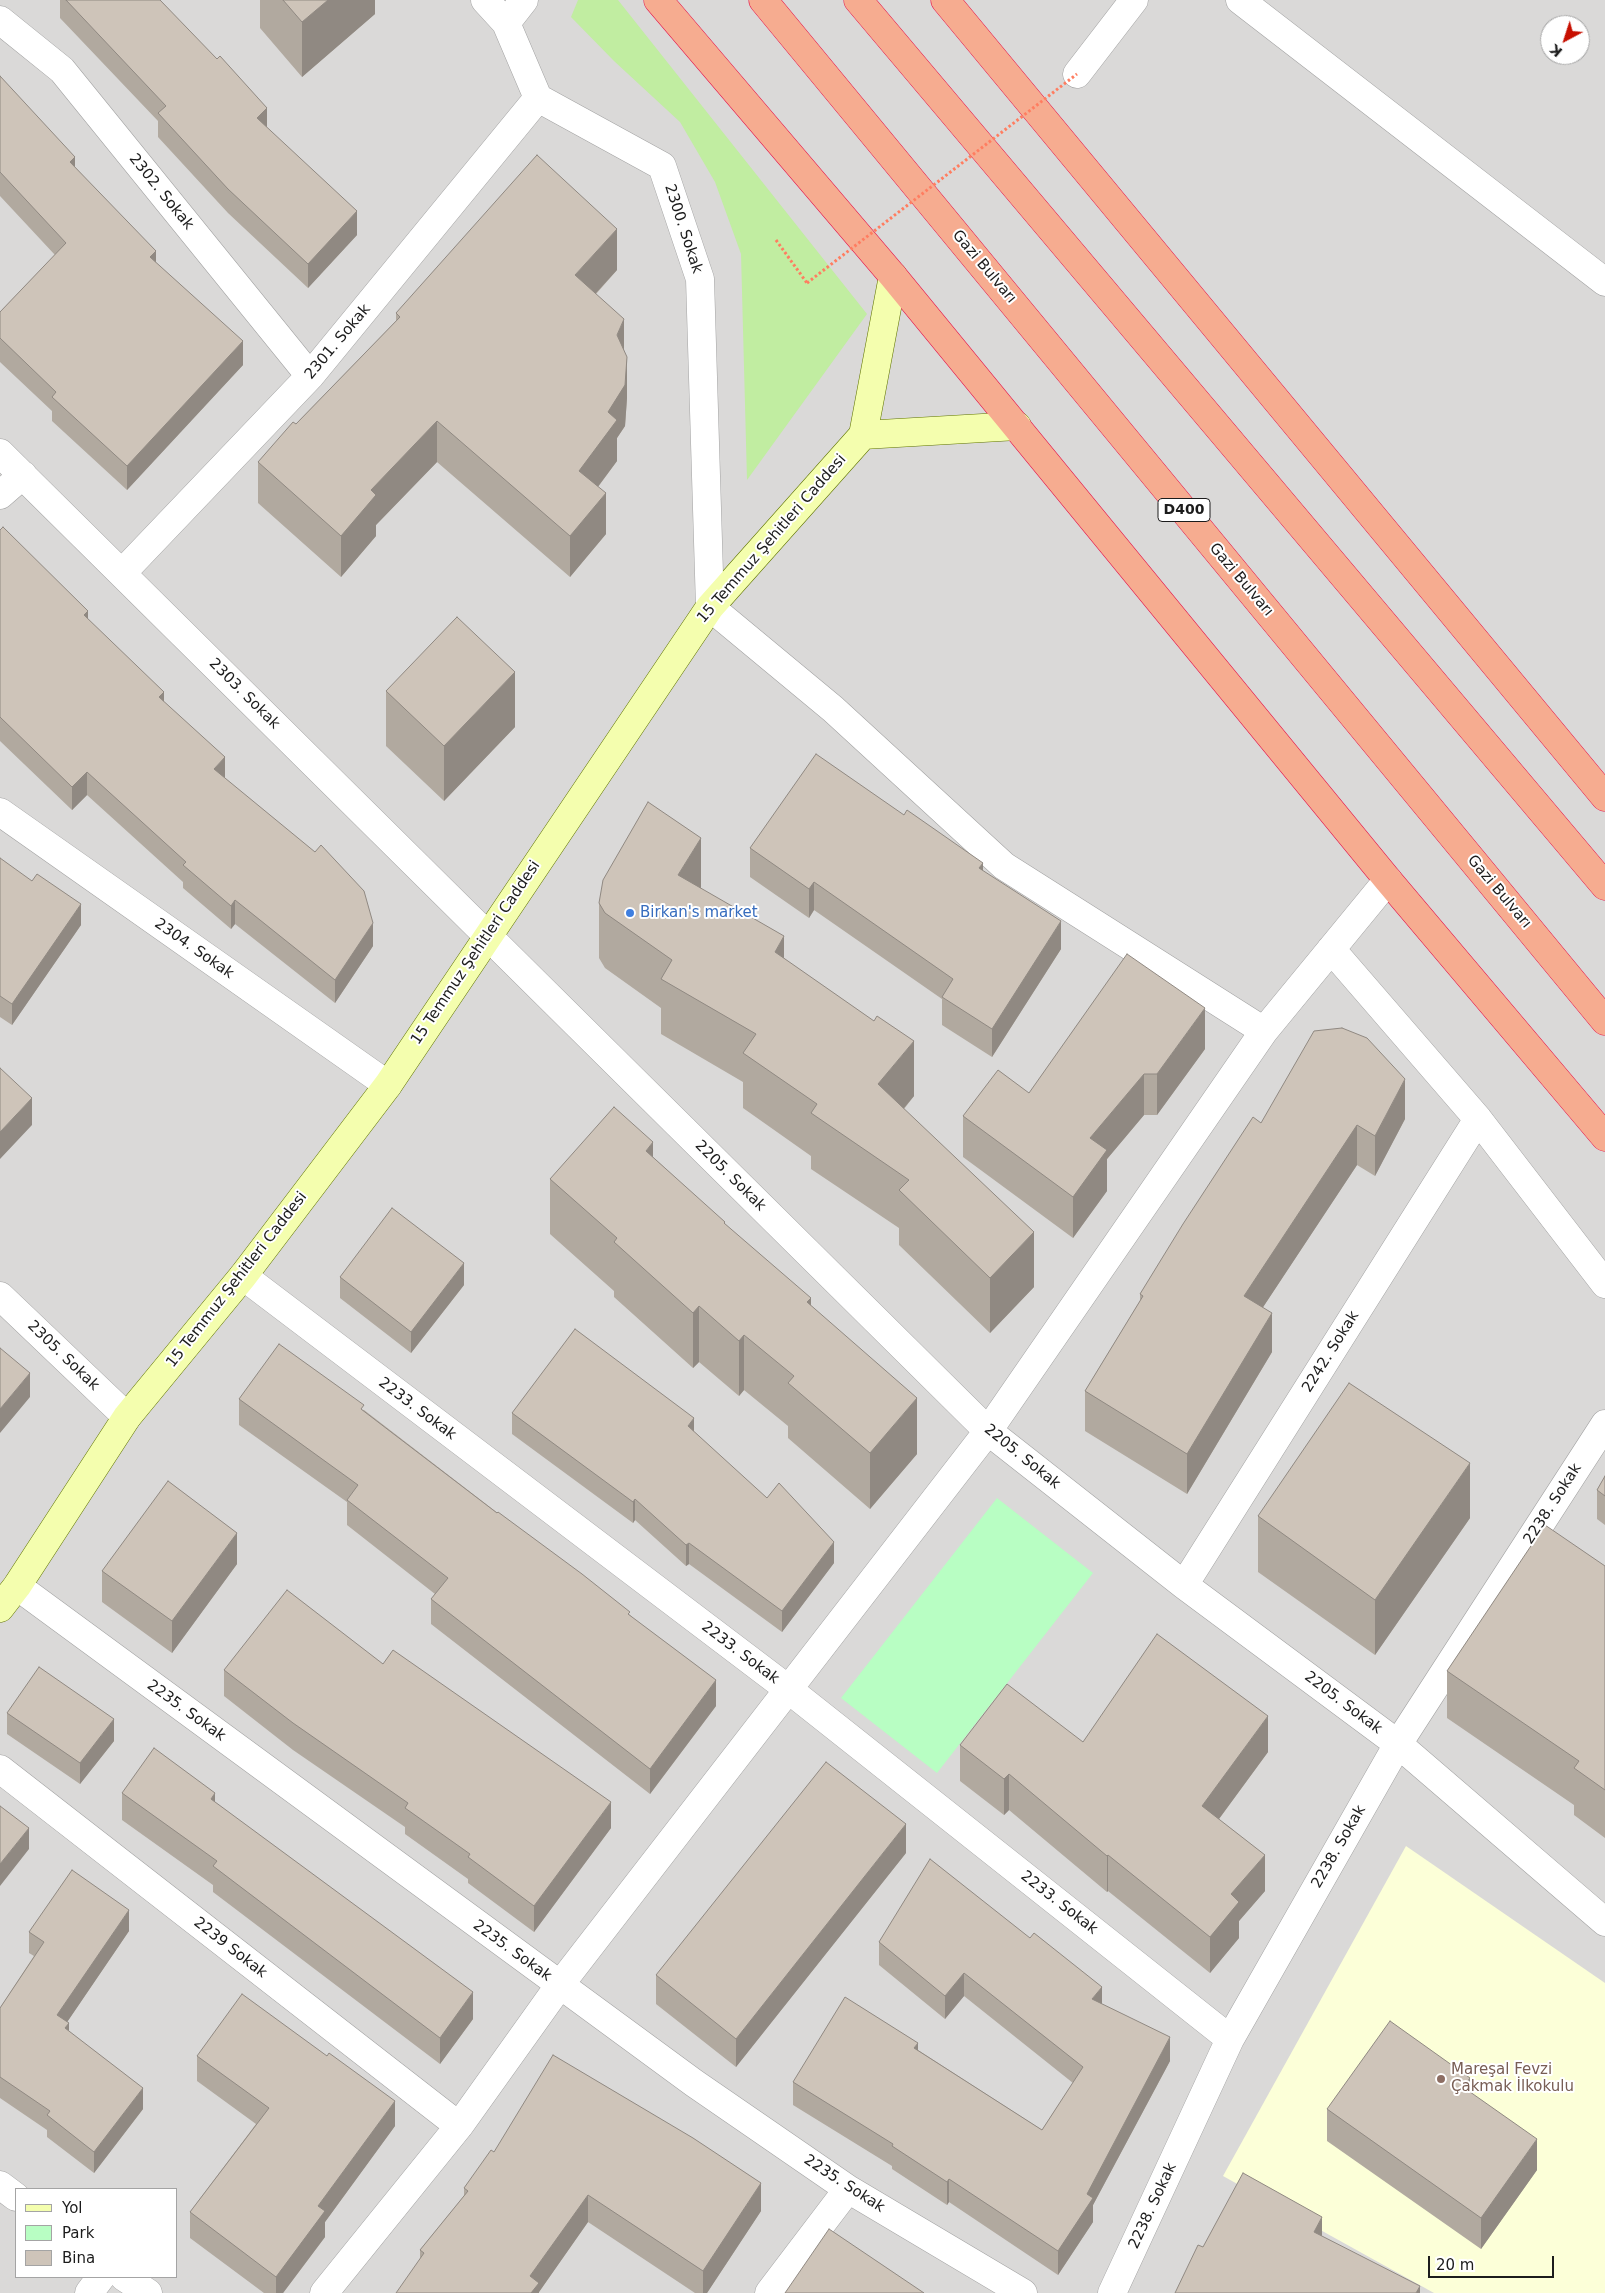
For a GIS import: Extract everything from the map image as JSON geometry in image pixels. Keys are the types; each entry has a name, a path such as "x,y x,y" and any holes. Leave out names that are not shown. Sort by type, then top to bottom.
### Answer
{"highway":[{"path":"658,0 893,276 1388,880 1605,1137"},
{"name":"Gazi Bulvarı","path":"763,0 1605,1021"},
{"path":"858,0 1605,886"},
{"path":"945,0 1605,796"}],"main road":[{"path":"893,276 863,435 1017,426"},
{"name":"15 Temmuz Şehitleri Caddesi","path":"0,1608 17,1586 127,1417 243,1276 388,1085 710,606 863,435"}],"street":[{"path":"485,0 506,24 538,98"},
{"path":"506,24 524,0"},
{"path":"1077,74 1134,0"},
{"path":"1240,0 1605,282"},
{"name":"2302. Sokak","path":"0,20 62,70 310,376"},
{"name":"2301. Sokak","path":"122,573 310,376 538,98"},
{"name":"2300. Sokak","path":"538,98 662,166 700,279 710,606"},
{"name":"2303. Sokak","path":"0,453 487,936"},
{"path":"0,495 23,475"},
{"path":"710,606 833,709 1004,866 1264,1031"},
{"name":"2304. Sokak","path":"0,812 388,1085"},
{"path":"324,2293 459,2126 559,1986 988,1431 1264,1031 1388,880"},
{"name":"2205. Sokak","path":"487,936 988,1431 1184,1585 1398,1744 1605,1922"},
{"path":"1331,949 1478,1119 1605,1284"},
{"name":"2242. Sokak","path":"1184,1585 1478,1119"},
{"name":"2233. Sokak","path":"243,1276 788,1689 1230,2039"},
{"name":"2305. Sokak","path":"0,1296 127,1417"},
{"name":"2238. Sokak","path":"1112,2293 1230,2039 1398,1744 1605,1424"},
{"name":"2235. Sokak","path":"17,1586 694,2084 848,2189 1023,2293"},
{"name":"2239 Sokak","path":"0,1769 459,2126"},
{"path":"0,2185 15,2196"},
{"path":"769,2293 848,2189"},
{"path":"89,2293 100,2278"},
{"path":"126,2278 148,2293"}],"path":[{"path":"776,240 807,283 1077,74"}],"shaded area":[{"path":"0,0 1605,0 1605,2293 0,2293"},
{"name":"Mareşal Fevzi Çakmak İlkokulu","path":"1406,1846 1605,1983 1605,2293 1434,2293 1223,2176"}],"green space":[{"path":"578,0 618,0 867,314 747,480 741,254 715,182 680,122 614,61 571,17"},
{"path":"997,1498 1093,1573 937,1773 841,1698"}],"building":[{"path":"66,0 160,0 217,59 220,56 267,108 257,118 357,211 308,264 228,189 158,113 166,106"},
{"path":"283,0 328,0 302,22"},
{"path":"0,76 75,157 70,162 156,251 150,257 243,341 127,466 52,397 56,392 0,338 0,312 66,243 0,172"},
{"path":"537,155 617,229 575,275 624,319 617,335 627,357 625,385 608,412 617,420 579,471 606,493 570,536 437,421 371,490 376,495 341,536 258,462 293,422 296,424 400,317 396,313"},
{"path":"3,527 88,611 84,615 164,692 159,697 225,757 214,769 315,852 321,845 364,891 373,923 335,980 235,900 231,906 183,865 186,862 87,772 72,787 0,717 0,530"},
{"path":"457,617 515,672 444,746 386,691"},
{"path":"816,754 904,815 907,810 983,863 979,868 1061,921 992,1029 942,997 953,979 814,882 809,889 750,848"},
{"path":"648,802 701,838 678,875 784,936 775,952 874,1021 877,1016 914,1041 878,1084 1034,1232 990,1278 899,1190 909,1180 811,1113 817,1104 743,1053 756,1034 661,979 672,960 605,913 599,903 603,880"},
{"path":"0,858 32,881 37,874 81,904 12,1004 0,996"},
{"path":"1127,954 1205,1008 1157,1074 1144,1074 1090,1138 1107,1150 1073,1197 963,1116 998,1070 1029,1093"},
{"path":"1342,1028 1367,1038 1405,1079 1375,1136 1357,1125 1244,1296 1272,1313 1187,1454 1085,1391 1143,1296 1140,1294 1253,1117 1261,1123 1314,1031"},
{"path":"0,1068 32,1098 0,1132"},
{"path":"614,1107 653,1142 646,1151 724,1223 811,1298 807,1302 917,1398 870,1453 788,1383 794,1376 744,1335 739,1341 699,1306 693,1313 614,1242 617,1238 550,1179"},
{"path":"392,1208 464,1263 411,1332 340,1277"},
{"path":"575,1329 694,1418 688,1426 767,1498 779,1483 834,1542 782,1611 689,1543 686,1545 635,1499 633,1502 512,1413"},
{"path":"279,1344 364,1405 361,1409 497,1513 582,1574 630,1612 628,1614 716,1680 650,1769 431,1599 448,1578 347,1500 358,1485 239,1399"},
{"path":"0,1348 30,1373 0,1409"},
{"path":"1349,1383 1470,1463 1375,1600 1258,1516"},
{"path":"1605,1476 1605,1496 1597,1490"},
{"path":"168,1481 237,1533 172,1621 102,1571"},
{"path":"1545,1525 1605,1566 1605,1790 1574,1768 1579,1761 1447,1671"},
{"path":"287,1590 383,1664 393,1650 611,1802 534,1906 468,1857 470,1854 405,1808 408,1803 293,1723 224,1670"},
{"path":"1157,1634 1268,1716 1202,1806 1265,1855 1231,1894 1239,1902 1210,1937 1107,1856 1009,1774 1004,1779 960,1745 1007,1684 1083,1742"},
{"path":"39,1667 114,1719 80,1763 7,1713"},
{"path":"154,1748 215,1793 211,1799 473,1992 440,2038 213,1866 217,1861 122,1793"},
{"path":"826,1762 906,1824 736,2039 656,1975"},
{"path":"0,1806 29,1828 0,1864"},
{"path":"930,1859 1030,1938 1034,1933 1102,1987 1092,1999 1170,2037 1087,2194 1093,2198 1058,2251 949,2179 947,2182 892,2146 893,2144 793,2082 845,1997 918,2043 914,2048 1042,2130 1083,2067 964,1973 945,1996 879,1942"},
{"path":"72,1870 129,1910 57,2015 69,2023 65,2028 143,2088 94,2152 47,2115 50,2111 0,2077 0,2008 44,1942 29,1932"},
{"path":"242,1994 327,2056 329,2053 395,2101 318,2206 325,2211 276,2277 190,2212 269,2108 197,2056"},
{"path":"1390,2021 1470,2078 1463,2087 1537,2139 1481,2218 1327,2109"},
{"path":"553,2055 693,2138 761,2183 703,2271 588,2195 530,2276 539,2283 531,2293 396,2293 424,2253 420,2250 468,2191 464,2188 491,2150 494,2152"},
{"path":"1243,2173 1322,2217 1314,2232 1420,2286 1416,2293 1175,2293 1198,2245 1203,2247"},
{"path":"829,2229 924,2293 785,2293"}],"place":[{"name":"Birkan's market","path":"630,913"},
{"name":"Mareşal Fevzi Çakmak İlkokulu","path":"1441,2079"}]}
